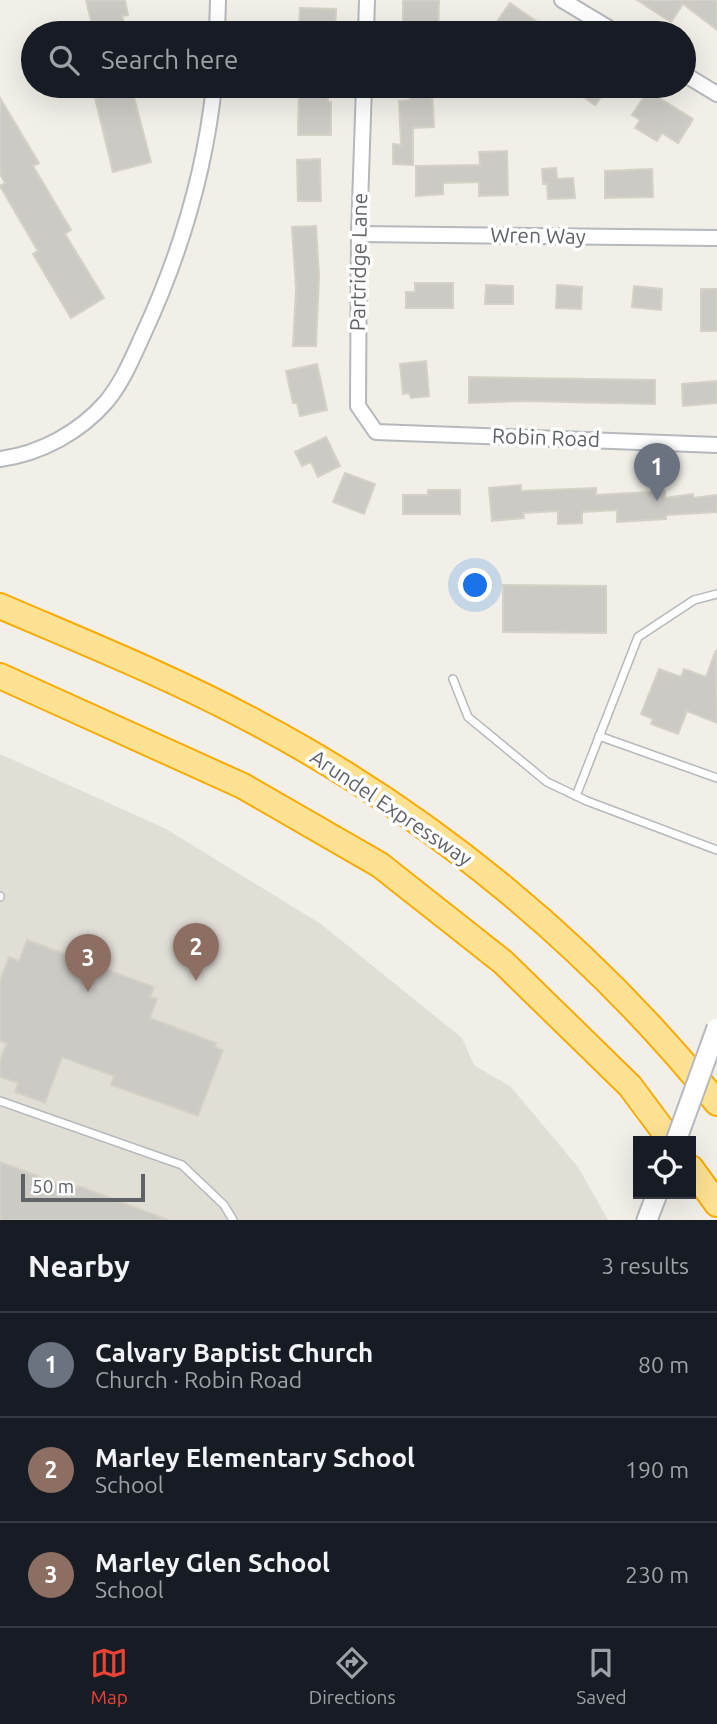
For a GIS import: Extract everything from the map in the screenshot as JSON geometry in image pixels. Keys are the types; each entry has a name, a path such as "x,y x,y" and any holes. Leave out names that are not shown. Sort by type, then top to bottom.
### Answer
{"highway":[{"name":"Arundel Expressway","path":"0,606 160,675 254,721 350,777 426,829 472,861 593,966 669,1046 717,1103"},
{"path":"0,676 243,786 380,865 503,962 630,1086 669,1136"},
{"path":"696,1175 717,1204"}],"main road":[{"path":"675,1136 717,1028"}],"street":[{"path":"217,21 218,0"},
{"path":"366,21 367,0"},
{"path":"562,0 597,21"},
{"path":"696,81 717,94"},
{"path":"0,459 27,453 62,437 93,415 117,386 148,325 176,255 189,212 212,98"},
{"name":"Partridge Lane","path":"364,98 359,234 358,407 376,432"},
{"name":"Wren Way","path":"359,234 717,238"},
{"name":"Robin Road","path":"376,432 717,445"}],"lane":[{"path":"576,796 638,637 694,600 717,594"},
{"path":"453,678 468,717 548,782 576,796 717,850"},
{"path":"599,736 717,778"},
{"path":"0,1101 182,1165 224,1205 233,1220"}],"shaded area":[{"path":"0,754 166,829 321,924 462,1038 474,1065 511,1087 578,1167 608,1220 0,1220"}],"building":[{"path":"86,0 125,0 128,15 122,16 123,21 91,21"},
{"path":"403,0 439,0 438,21 403,21"},
{"path":"637,0 717,0 717,30 683,4 669,21"},
{"path":"510,3 536,21 497,21"},
{"path":"300,8 336,9 336,21 299,21"},
{"path":"0,98 39,163 33,166 71,230 65,234 104,298 71,318 33,254 38,251 0,186 5,183 0,174"},
{"path":"95,98 134,98 151,162 113,172"},
{"path":"299,98 328,98 328,102 331,102 331,135 298,135"},
{"path":"432,98 434,127 413,128 413,165 393,164 393,144 401,145 399,101"},
{"path":"585,98 600,98 595,105"},
{"path":"643,98 659,98 693,119 678,143 662,133 657,141 635,128 640,120 632,115"},
{"path":"507,151 508,195 479,196 479,182 443,183 443,194 416,196 416,166 480,165 479,152"},
{"path":"320,159 321,201 298,201 297,160"},
{"path":"556,168 557,179 573,178 575,198 548,199 542,169"},
{"path":"652,169 653,197 605,198 605,171"},
{"path":"316,226 319,276 316,346 293,346 296,289 292,227"},
{"path":"415,283 453,283 453,308 406,308 406,292 415,292"},
{"path":"486,285 513,286 513,304 485,304"},
{"path":"557,285 582,287 581,309 556,308"},
{"path":"634,286 662,289 661,310 632,307"},
{"path":"701,289 717,289 717,331 701,331"},
{"path":"426,361 429,396 411,398 409,393 403,394 400,364"},
{"path":"317,364 327,410 300,416 297,403 293,403 286,371"},
{"path":"469,377 655,380 655,404 522,401 469,403"},
{"path":"717,381 717,403 683,406 682,384"},
{"path":"326,437 340,466 318,477 311,462 302,466 295,452"},
{"path":"345,473 375,484 364,514 333,502"},
{"path":"521,485 521,491 596,488 596,495 665,491 665,498 693,494 693,498 717,495 717,512 617,522 617,510 582,512 582,523 558,524 558,511 523,513 524,518 492,521 489,488"},
{"path":"428,490 460,490 460,514 403,514 403,495 428,495"},
{"path":"503,585 606,586 606,633 503,632"},
{"path":"716,650 717,723 687,711 678,734 651,724 653,719 641,714 659,669 681,677 684,669 706,677"},
{"path":"27,940 154,987 150,997 157,999 150,1018 216,1043 215,1047 223,1050 198,1116 111,1085 114,1076 62,1057 45,1103 15,1092 18,1083 0,1077 0,1061 7,1043 0,1041 0,981 9,957 19,961"},
{"path":"0,1162 72,1189 79,1186 168,1220 0,1220"}],"place":[{"name":"Calvary Baptist Church","path":"657,501"},
{"name":"Marley Elementary School","path":"196,981"},
{"name":"Marley Glen School","path":"88,992"}]}
